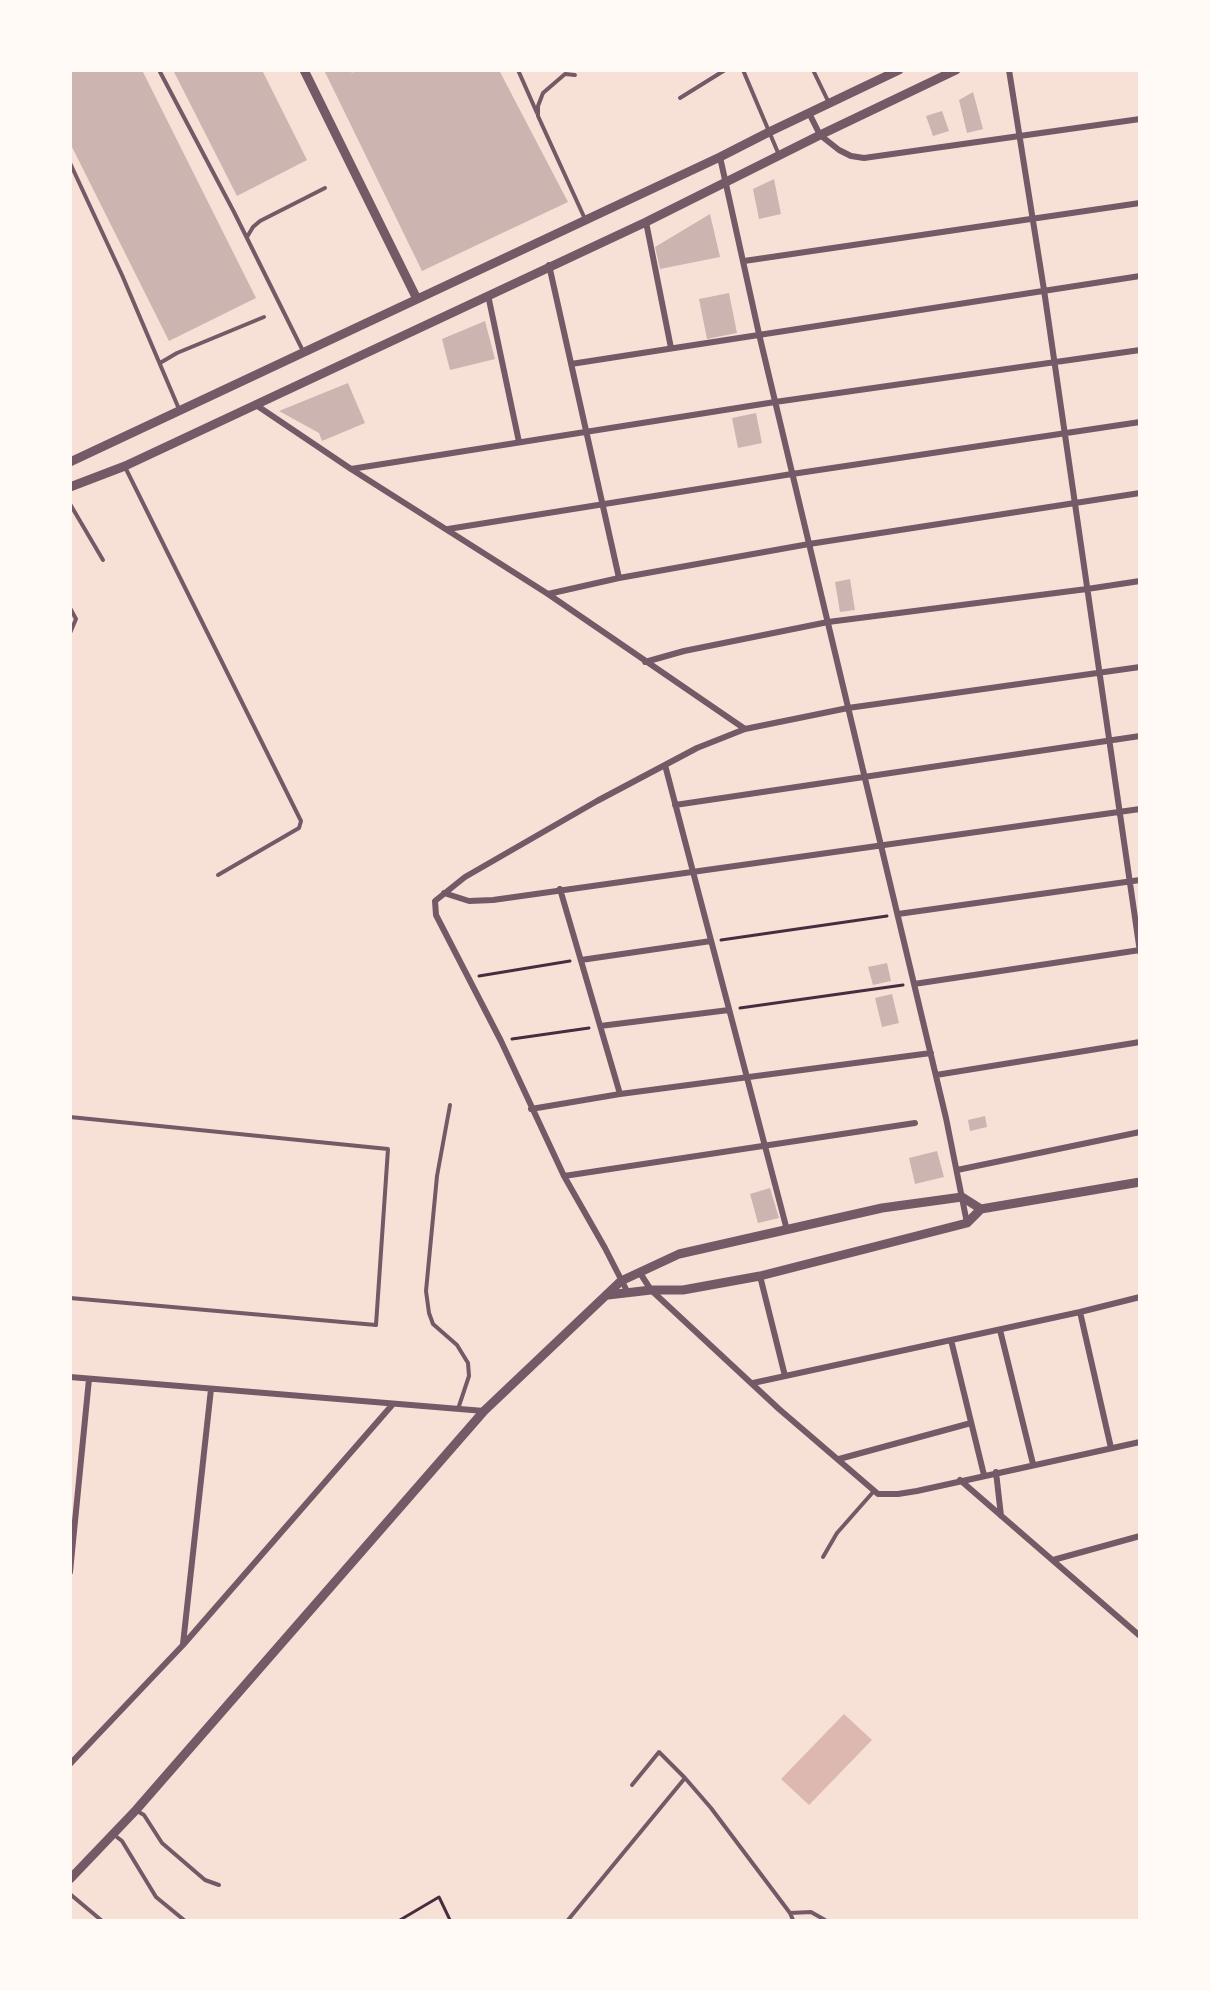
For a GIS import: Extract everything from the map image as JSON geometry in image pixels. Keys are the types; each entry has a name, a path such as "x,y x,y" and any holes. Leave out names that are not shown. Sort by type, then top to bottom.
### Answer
{"street":[{"path":"304,70 417,299"},
{"path":"71,459 586,220 899,70"},
{"path":"70,488 124,466 549,265 646,222 956,70"},
{"path":"914,984 1139,951 1044,290 1009,70"},
{"path":"809,113 820,135 839,150 851,156 864,158 1140,119"},
{"path":"720,157 775,402 931,1053 967,1222"},
{"path":"744,261 1140,203"},
{"path":"646,222 671,348"},
{"path":"549,265 619,578"},
{"path":"572,364 1140,276"},
{"path":"488,294 519,442"},
{"path":"351,469 775,402 1140,350"},
{"path":"256,405 351,469 548,594 745,729"},
{"path":"448,529 1140,422"},
{"path":"548,594 619,578 809,544 1140,493"},
{"path":"645,662 684,651 828,622 1087,589 1140,580"},
{"path":"628,1293 564,1176 531,1109 501,1041 436,915 435,901 465,877 536,836 697,748 745,729 848,708 1140,667"},
{"path":"675,805 1140,736"},
{"path":"665,765 788,1230"},
{"path":"444,893 469,901 494,900 1140,809"},
{"path":"898,914 1140,880"},
{"path":"560,889 621,1094"},
{"path":"581,960 711,941"},
{"path":"600,1026 729,1010"},
{"path":"936,1075 1140,1042"},
{"path":"531,1109 621,1094 931,1053"},
{"path":"564,1176 915,1124"},
{"path":"957,1170 1140,1132"},
{"path":"608,1295 651,1290 683,1290 759,1276 967,1222 981,1209 1140,1182"},
{"path":"70,1879 136,1810 484,1411 621,1281 679,1254 882,1208 962,1197 981,1209"},
{"path":"639,1273 651,1290 779,1409 878,1494 898,1494 1140,1442"},
{"path":"759,1276 785,1376"},
{"path":"753,1383 1000,1330 1140,1297"},
{"path":"1080,1312 1111,1448"},
{"path":"1000,1330 1033,1464"},
{"path":"951,1340 984,1475"},
{"path":"70,1377 484,1411"},
{"path":"70,1572 89,1379"},
{"path":"183,1645 211,1389"},
{"path":"70,1764 183,1645 393,1404"},
{"path":"839,1460 971,1423"},
{"path":"996,1472 1002,1516"},
{"path":"960,1480 1140,1635"},
{"path":"1053,1560 1140,1536"}],"lane":[{"path":"159,70 303,352"},
{"path":"518,70 586,220"},
{"path":"680,98 725,70"},
{"path":"743,70 779,156"},
{"path":"813,70 829,104"},
{"path":"538,116 538,106 543,93 565,74 575,75"},
{"path":"70,163 122,274 180,410"},
{"path":"246,237 260,221 325,188"},
{"path":"160,363 177,353 264,317"},
{"path":"124,466 301,821 299,828 218,875"},
{"path":"70,504 103,560"},
{"path":"70,608 76,619 70,633"},
{"path":"450,1105 436,1176 426,1292 433,1324 457,1345 468,1363 469,1376 458,1410"},
{"path":"70,1117 388,1149 376,1325 70,1298"},
{"path":"823,1557 837,1533 874,1491"},
{"path":"632,1785 659,1752 711,1808 793,1920"},
{"path":"568,1920 685,1778"},
{"path":"136,1810 144,1815 162,1843 205,1880 219,1886"},
{"path":"113,1834 122,1841 156,1897 184,1920"},
{"path":"70,1893 101,1920"},
{"path":"790,1913 811,1912 825,1920"}],"path":[{"path":"711,941 898,914"},
{"path":"469,977 581,960"},
{"path":"729,1010 914,984"},
{"path":"501,1041 600,1026"},
{"path":"400,1920 439,1897 450,1920"}],"shaded area":[{"path":"844,1714 872,1740 809,1805 781,1779"}],"building":[{"path":"70,70 142,70 256,298 169,341 70,143"},
{"path":"173,70 262,70 307,160 237,196"},
{"path":"324,70 355,70 350,74 357,70 499,70 568,202 422,271"},
{"path":"973,92 983,129 967,133 959,100"},
{"path":"942,111 949,131 933,136 926,116"},
{"path":"774,179 781,214 759,219 753,189"},
{"path":"710,214 720,257 660,269 655,247"},
{"path":"729,293 737,333 707,339 699,299"},
{"path":"485,321 495,359 450,370 442,339"},
{"path":"348,383 365,423 322,441 319,433 279,411"},
{"path":"756,413 762,443 738,448 732,418"},
{"path":"850,579 855,610 840,612 835,582"},
{"path":"887,963 891,981 873,985 868,967"},
{"path":"892,994 899,1023 882,1027 875,998"},
{"path":"985,1116 987,1127 970,1131 968,1120"},
{"path":"937,1151 944,1177 915,1184 909,1158"},
{"path":"770,1188 779,1218 758,1223 750,1194"}]}
